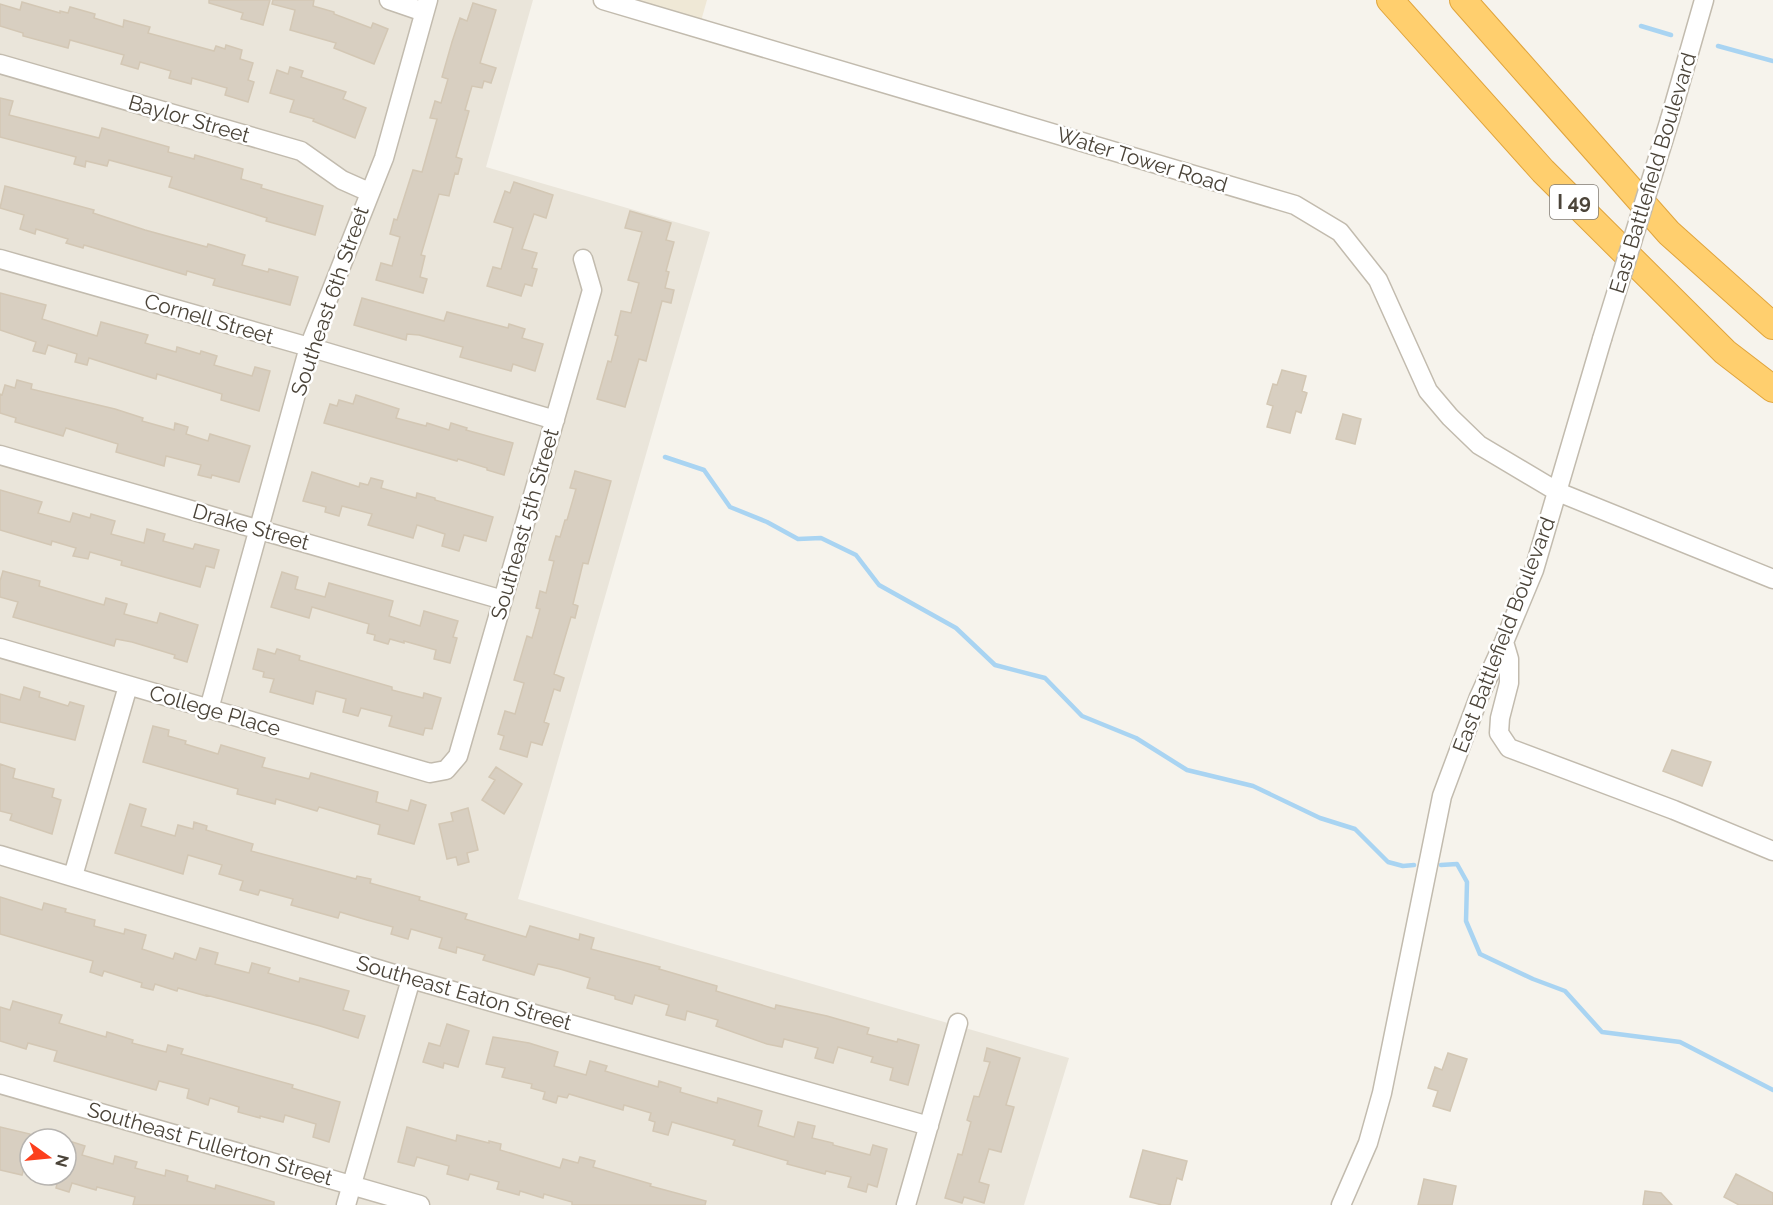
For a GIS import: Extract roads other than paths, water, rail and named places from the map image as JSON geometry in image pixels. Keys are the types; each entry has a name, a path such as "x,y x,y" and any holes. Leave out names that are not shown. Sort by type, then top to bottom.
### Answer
{"highway":[{"name":"I 49","path":"1390,0 1543,171 1725,352 1773,389"},
{"name":"I 49","path":"1463,0 1669,233 1773,326"}],"street":[{"path":"389,0 426,6"},
{"name":"Water Tower Road","path":"603,0 1295,205 1340,232 1378,280 1428,391 1450,417 1479,445 1558,492 1773,579"},
{"name":"East Battlefield Boulevard","path":"1341,1205 1368,1143 1382,1093 1442,796 1479,697 1533,570 1704,0"},
{"name":"Southeast 6th Street","path":"209,708 309,347 384,158 426,6"},
{"name":"Baylor Street","path":"0,64 301,151 342,180 369,192"},
{"name":"Southeast 5th Street","path":"430,773 446,770 458,756 592,290 583,259"},
{"name":"Cornell Street","path":"0,260 309,347 555,420"},
{"name":"Drake Street","path":"0,455 503,600"},
{"path":"1504,642 1509,659 1509,683 1500,718 1499,733 1509,748 1674,810 1773,851"},
{"name":"College Place","path":"0,648 430,773"},
{"path":"72,876 128,686"},
{"name":"Southeast Eaton Street","path":"0,855 411,979 929,1126"},
{"path":"346,1205 411,979"},
{"path":"906,1205 958,1023"},
{"name":"Southeast Fullerton Street","path":"0,1084 420,1205"}],"waterway":[{"path":"1641,26 1671,35"},
{"path":"1718,46 1773,61"},
{"path":"665,457 704,470 730,507 767,522 798,539 821,538 856,555 879,585 956,628 995,665 1045,678 1082,716 1136,738 1187,770 1253,786 1320,818 1355,829 1388,862 1403,866 1414,865"},
{"path":"1441,865 1457,864 1467,882 1466,921 1480,954 1565,991 1602,1032 1680,1042 1773,1090"}]}
